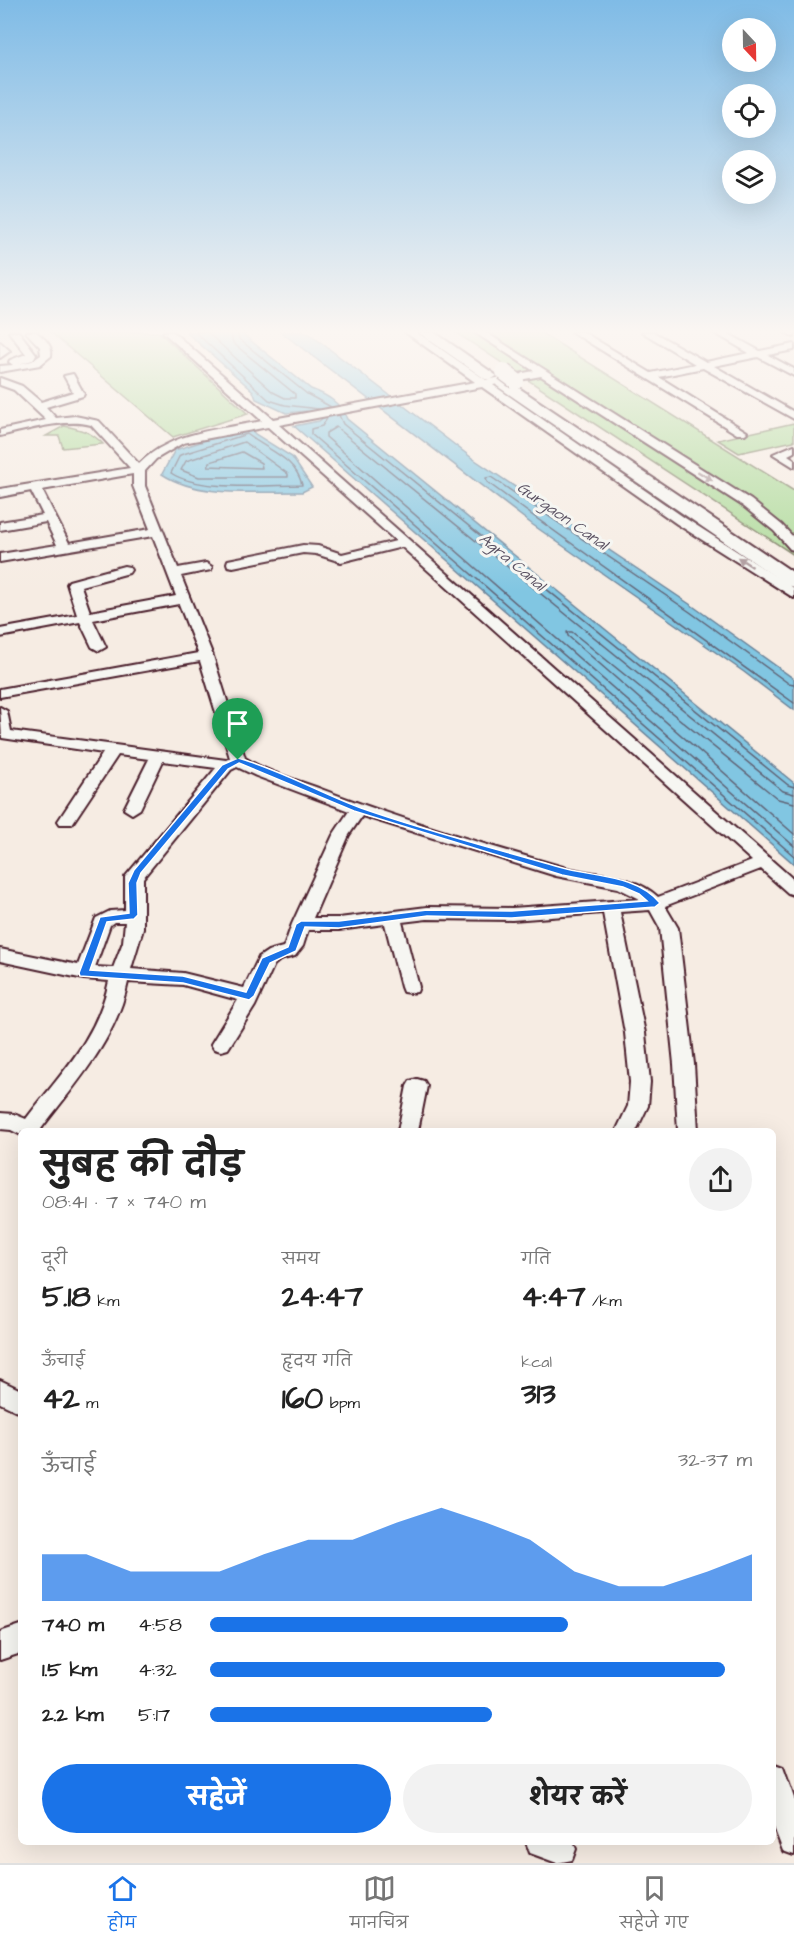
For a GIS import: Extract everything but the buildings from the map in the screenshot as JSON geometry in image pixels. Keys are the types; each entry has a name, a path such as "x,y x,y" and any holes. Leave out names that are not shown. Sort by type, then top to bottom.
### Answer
{"highway":[{"path":"556,419 736,535 794,566"},
{"path":"736,535 794,581"}],"street":[{"path":"51,419 55,423"},
{"path":"271,419 405,543 794,889"},
{"path":"0,493 139,470 152,457 178,441 297,419"},
{"path":"546,419 681,521 794,594"},
{"path":"614,419 747,503 778,528 794,546"},
{"path":"720,419 741,432"},
{"path":"0,432 81,420 95,423 139,470 139,486 206,656 233,763"},
{"path":"794,448 779,454 794,464"},
{"path":"35,487 48,518 64,546"},
{"path":"0,526 48,518"},
{"path":"0,558 157,532"},
{"path":"233,563 303,549 318,550 340,558 405,543"},
{"path":"174,573 206,567"},
{"path":"99,647 85,618 74,584 124,570"},
{"path":"0,633 184,599"},
{"path":"0,693 206,656"},
{"path":"0,711 2,736 233,763 358,810 566,873 626,885 642,892 655,903 669,928 684,1064 688,1128"},
{"path":"66,821 113,750"},
{"path":"132,809 158,756"},
{"path":"32,1128 98,1040 114,1004 120,975 132,942 134,877 233,763"},
{"path":"221,1044 240,1015 266,961 292,949 345,827 358,810"},
{"path":"301,924 339,924 446,912 512,914 611,909 655,903 764,862"},
{"path":"611,909 635,1033 640,1082 638,1106 627,1128"},
{"path":"84,973 104,920 134,915"},
{"path":"392,917 410,987"},
{"path":"0,955 84,973 183,980 249,996"},
{"path":"409,1128 417,1086"},
{"path":"0,1121 14,1122 27,1128"},
{"path":"0,1391 18,1400"},
{"path":"0,1646 18,1640"},
{"path":"776,1789 794,1840"}],"green space":[{"path":"152,419 232,419 173,437"},
{"path":"587,419 679,419 794,491 794,555"},
{"path":"794,423 794,441 739,453 718,440"},
{"path":"64,426 85,432 103,444 63,448 59,436 46,436"}],"water":[{"name":"Agra Canal","path":"322,419 347,419 794,783 794,864 294,426"},
{"path":"395,419 421,419 472,458 694,607 794,679 794,710 744,672 533,525"},
{"path":"249,427 255,434 292,457 312,487 302,492 229,492 194,487 162,474 175,450"}],"route":[{"path":"238,760 358,810 566,873 626,885 642,892 655,903 611,909 512,914 427,913 339,924 301,924 290,952 274,955 266,961 249,996 209,984 183,980 84,973 102,922 110,917 134,915 132,883 137,872 225,767 238,760"}],"water label":[{"name":"Gurgaon Canal","path":"563,515"}]}
